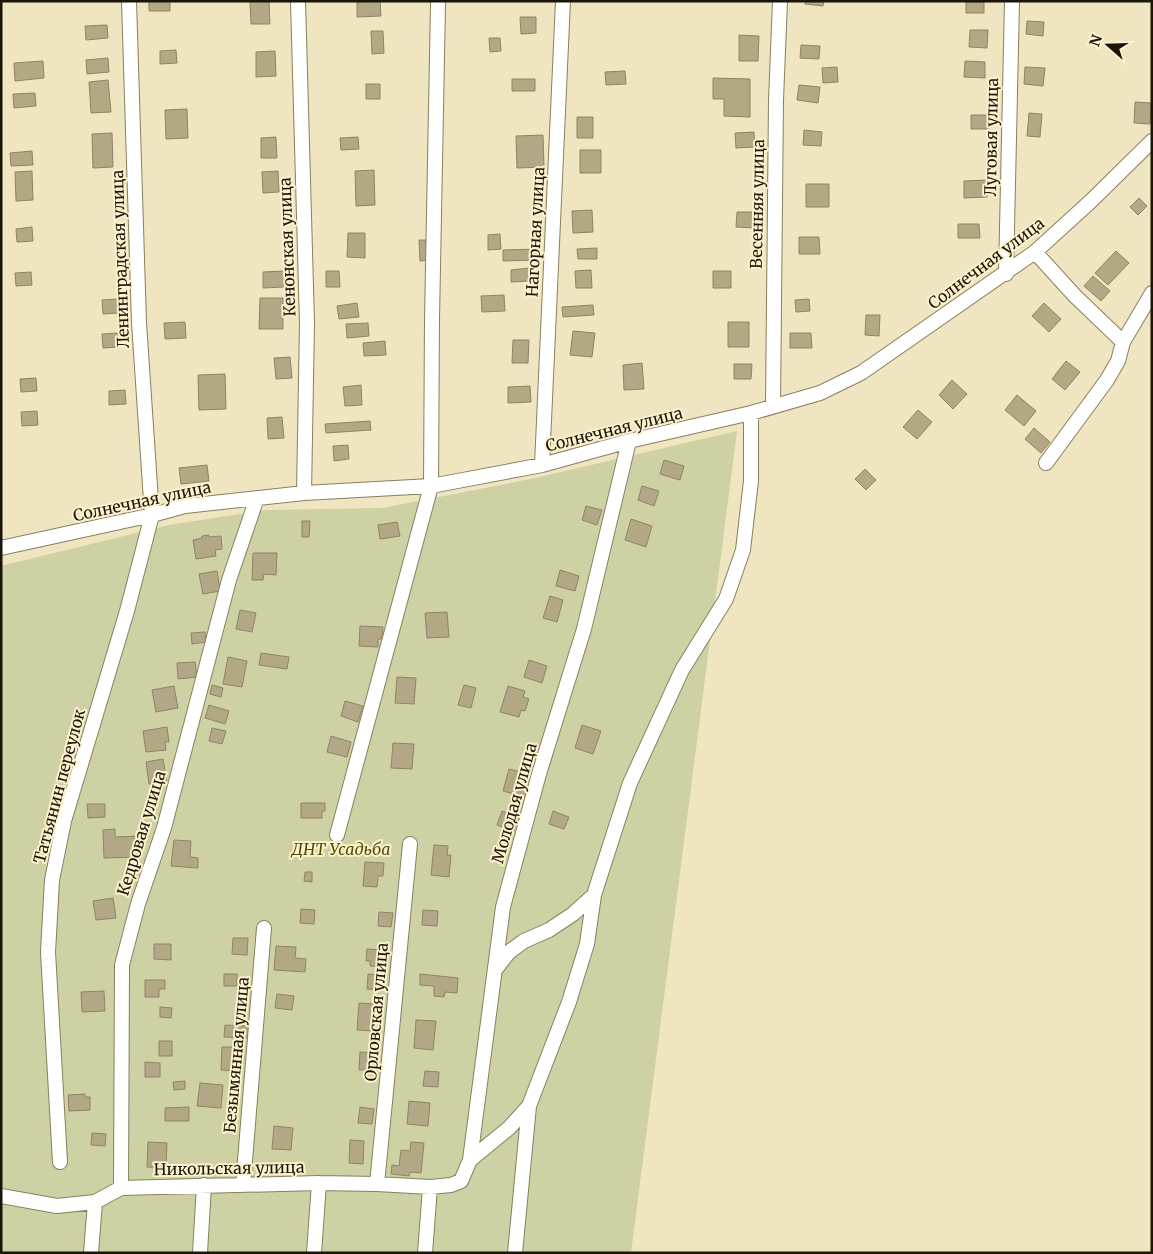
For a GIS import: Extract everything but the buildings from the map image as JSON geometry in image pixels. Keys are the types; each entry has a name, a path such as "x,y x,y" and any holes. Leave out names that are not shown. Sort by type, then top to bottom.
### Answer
{"street":[{"name":"Ленинградская улица","path":"129,1 139,324 152,515"},
{"name":"Кенонская улица","path":"298,1 307,323 304,493"},
{"name":"Нагорная улица","path":"542,465 563,1"},
{"name":"Весенняя улица","path":"772,406 776,100 780,1"},
{"name":"Луговая улица","path":"1006,274 1012,1"},
{"path":"337,835 431,486 438,4"},
{"name":"Солнечная улица","path":"1,548 185,506 304,493 431,486 542,465 629,441 750,413 820,393 861,373 1006,274 1035,252 1091,201 1152,141"},
{"path":"1035,252 1075,296 1122,342"},
{"path":"1046,464 1107,380 1118,361 1122,342 1152,293"},
{"path":"515,1253 529,1106 569,1002 584,952 594,895 630,783 682,670 726,599 743,550 751,481 750,413"},
{"name":"Молодая улица","path":"461,1180 470,1160 503,907 539,774 584,629 629,441"},
{"name":"Кедровая улица","path":"121,1188 122,965 138,904 164,828 229,580 257,498"},
{"name":"Татьянин переулок","path":"60,1162 48,952 52,880 64,821 127,612 152,515"},
{"name":"Орловская улица","path":"377,1184 410,844"},
{"path":"495,971 509,952 524,941 549,930 573,914 594,895"},
{"name":"Безымянная улица","path":"243,1185 264,928"},
{"path":"470,1160 509,1128 529,1106"},
{"name":"Никольская улица","path":"1,1196 57,1206 94,1202 121,1188 319,1183 430,1187 451,1186 461,1180"},
{"path":"314,1253 319,1183"},
{"path":"200,1253 204,1185"},
{"path":"425,1253 430,1187"},
{"path":"91,1253 94,1202"}],"green space":[{"name":"ДНТ Усадьба","path":"737,431 631,1253 1,1253 1,566 169,525 266,510 383,508 535,478"}]}
